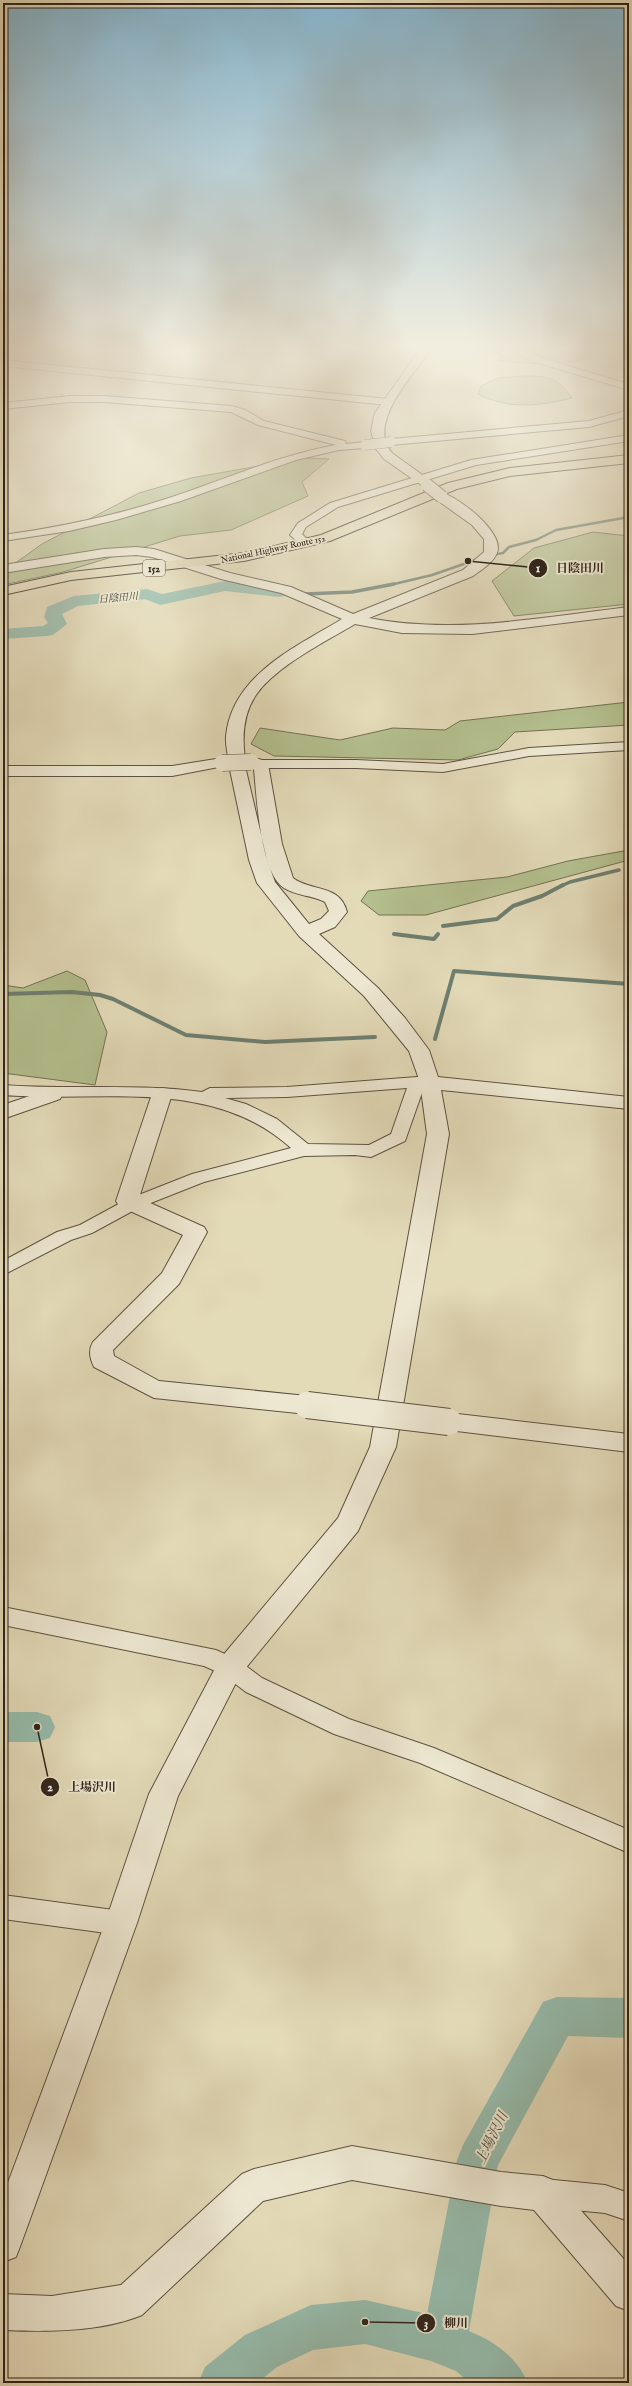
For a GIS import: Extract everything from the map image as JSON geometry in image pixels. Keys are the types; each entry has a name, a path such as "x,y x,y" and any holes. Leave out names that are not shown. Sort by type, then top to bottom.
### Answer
{"highway":[{"name":"National Highway Route 152","path":"3,591 71,576 244,557 325,538 453,486 510,472 625,459"}],"street":[{"path":"3,538 115,518 178,498 281,459"},
{"path":"3,2244 121,1923 164,1794 230,1667 349,1524 383,1447 438,1134 423,1082 419,1050 398,1022 371,992 306,932 266,883 260,866 238,774 234,737 237,721 248,694 270,671 304,646 353,619 468,573 484,562 490,552 491,538 477,522 442,497 395,459"},
{"path":"305,543 296,535 302,525 318,513 334,505 423,482 475,462 492,459"},
{"path":"3,569 104,553 136,551 154,553 226,576 286,590 353,619 402,629 472,630 629,611"},
{"path":"3,771 172,771 222,763 349,764 444,768 529,752 629,746"},
{"path":"255,763 280,871 287,882 332,899 338,905 338,912 328,923 306,932"},
{"path":"3,1268 64,1236 86,1229 132,1204 198,1178 304,1150 355,1149 371,1151 399,1137 423,1082"},
{"path":"3,1090 52,1094 287,1092 423,1082 629,1103"},
{"path":"3,1112 52,1094"},
{"path":"162,1094 205,1097 243,1108 272,1123 304,1150"},
{"path":"162,1094 127,1201 196,1232 171,1278 102,1348 103,1361 154,1389 307,1405 629,1443"},
{"path":"3,1616 208,1657 230,1667 254,1685 342,1727 426,1755 629,1842"},
{"path":"3,1907 121,1923"},
{"path":"3,2312 52,2314 129,2302 254,2186 352,2162 501,2189 605,2200 629,2207"},
{"path":"543,2193 629,2293"}],"green space":[{"path":"296,459 329,459 302,482 308,496 231,530 180,536 63,572 3,585 3,572 42,544 139,493 191,478"},
{"path":"593,532 629,536 629,604 514,616 492,581 534,548"},
{"path":"629,702 629,725 515,732 498,749 458,760 274,756 251,744 260,728 340,740 393,728 445,730 460,721"},
{"path":"629,850 629,860 426,915 379,915 361,901 368,891 507,877 568,861"},
{"path":"67,971 85,980 107,1032 95,1085 3,1073 3,985 23,988"}],"waterway":[{"name":"日陰田川","path":"492,555 503,553 509,547 536,540 556,530 629,517"},
{"name":"日陰田川","path":"390,585 432,575 481,558"},
{"name":"日陰田川","path":"305,594 352,592 394,584"},
{"name":"日陰田川","path":"3,634 47,631 58,624 53,617 53,611 74,601 147,594 160,600 225,586 279,592"},
{"path":"562,886 570,882 619,870"},
{"path":"443,926 497,919 513,906 542,896 562,886"},
{"path":"394,934 434,939 438,934"},
{"path":"435,1039 454,971 629,984"},
{"path":"3,994 72,992 100,995 113,999 186,1035 265,1042 375,1037"},
{"name":"上場沢川","path":"3,1727 37,1727"},
{"name":"上場沢川","path":"444,2343 478,2160 557,2016 629,2018"},
{"path":"221,2383 261,2351 311,2328 365,2322 431,2338 472,2355 505,2383"}],"place":[{"name":"日陰田川","path":"468,561"},
{"name":"上場沢川","path":"37,1727"},
{"name":"柳川","path":"365,2322"}]}
